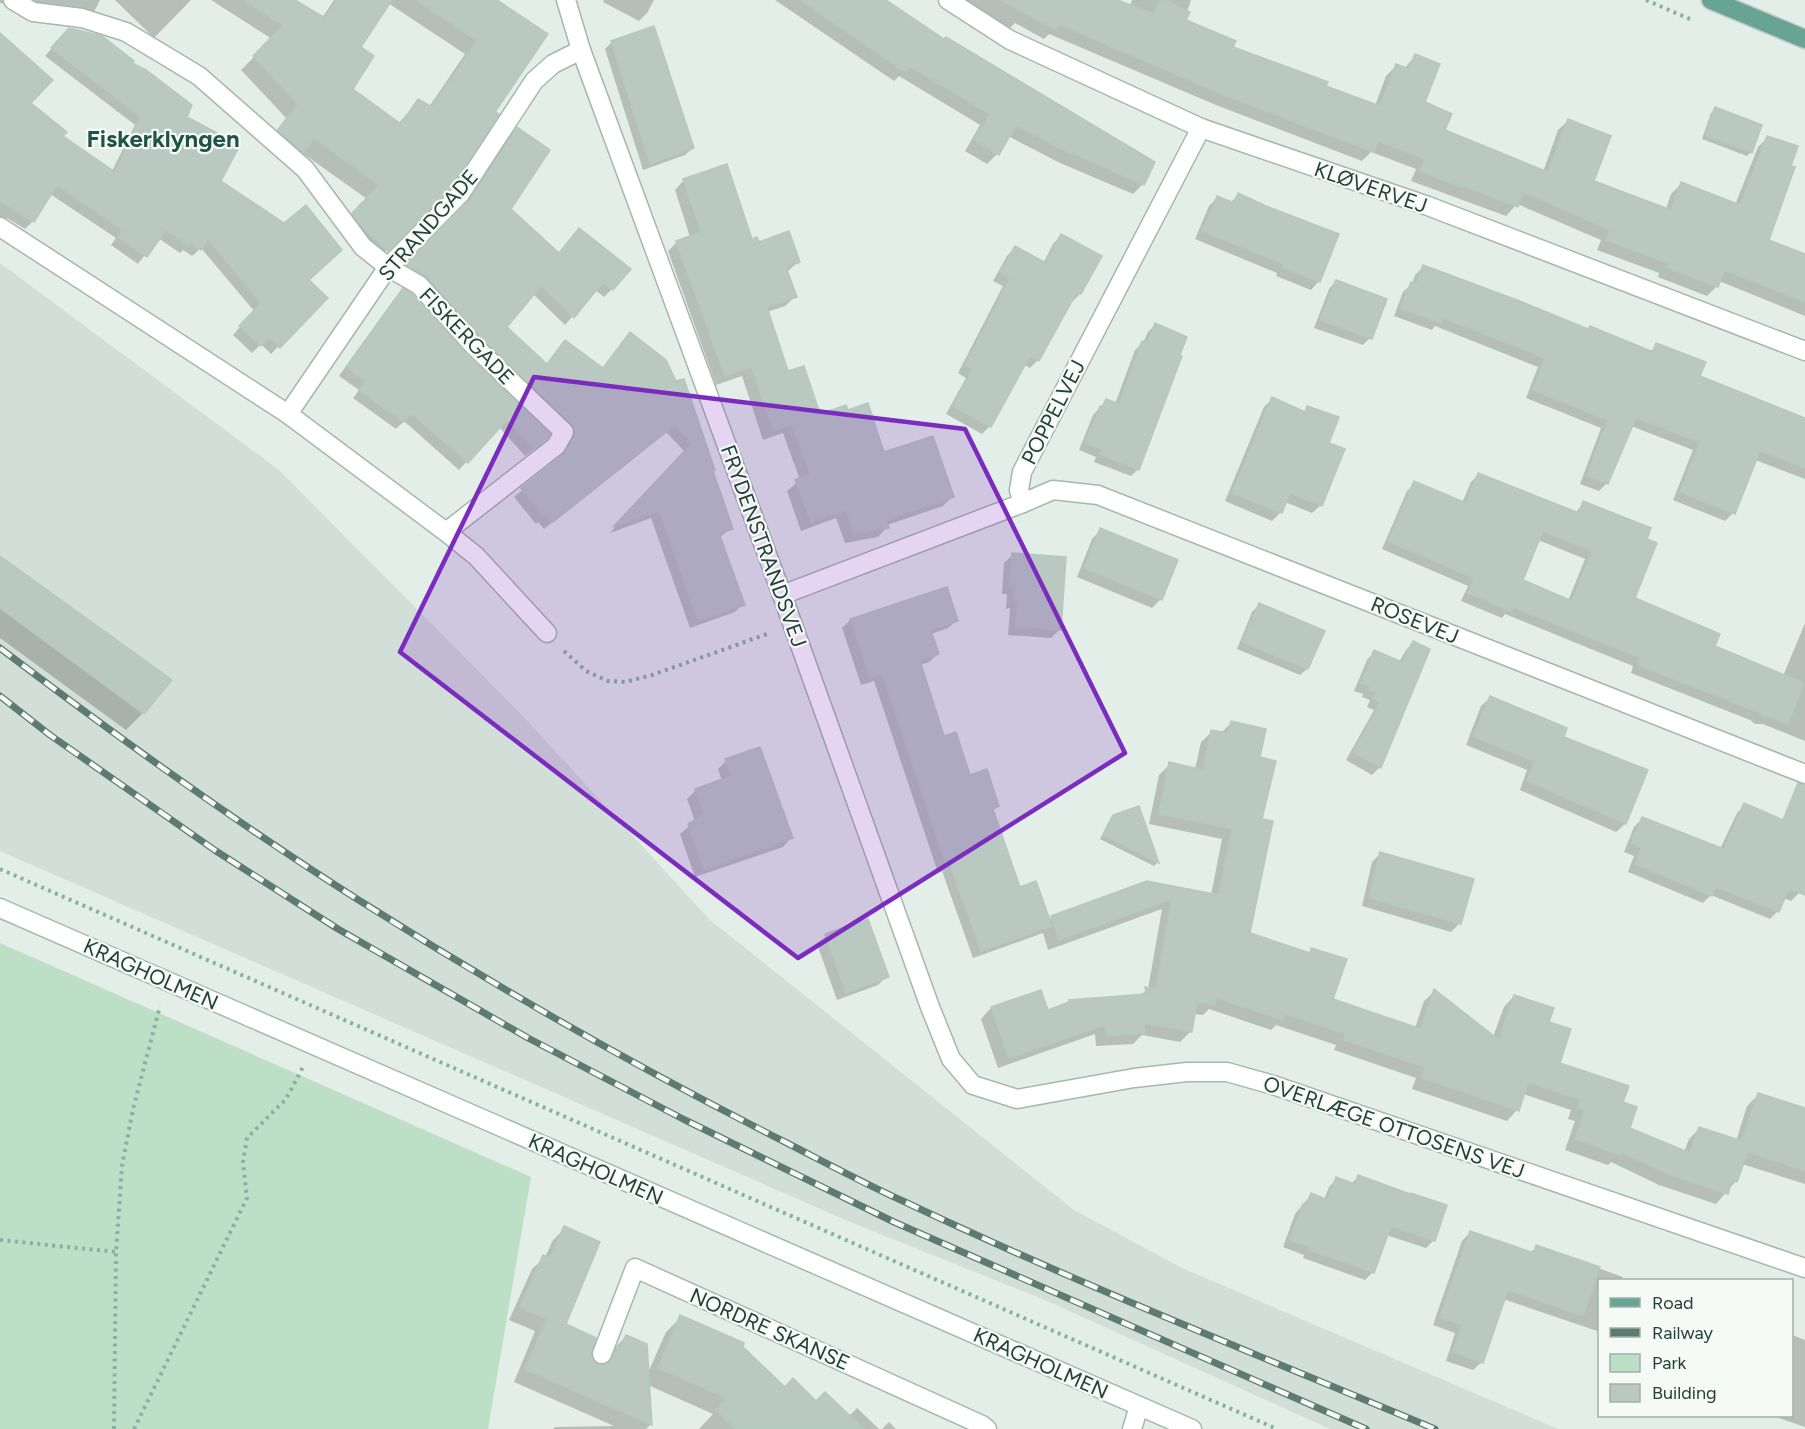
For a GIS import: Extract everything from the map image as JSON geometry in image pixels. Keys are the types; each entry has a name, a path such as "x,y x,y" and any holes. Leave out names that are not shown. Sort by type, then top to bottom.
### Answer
{"main road":[{"path":"1711,0 1805,39"}],"street":[{"name":"FISKERGADE","path":"13,0 33,12 82,18 126,32 199,76 305,169 363,247 388,267 419,285 474,346 564,432 556,446 446,532"},
{"name":"FRYDENSTRANDSVEJ","path":"566,0 581,50 782,595 930,1007 951,1059 973,1085"},
{"name":"KLØVERVEJ","path":"948,0 1010,40 1201,128 1428,206 1805,351"},
{"name":"STRANDGADE","path":"288,414 388,267 460,194 534,81 553,64 581,50"},
{"name":"POPPELVEJ","path":"1023,503 1019,490 1022,472 1201,128"},
{"path":"0,227 288,414 476,556 547,633"},
{"name":"ROSEVEJ","path":"1023,503 1053,490 1098,495 1805,774"},
{"path":"782,595 1023,503"},
{"name":"KRAGHOLMEN","path":"0,908 1192,1429"},
{"name":"OVERLÆGE OTTOSENS VEJ","path":"973,1085 1017,1099 1134,1078 1187,1072 1227,1072 1272,1085 1805,1268"},
{"name":"NORDRE SKANSE","path":"602,1354 635,1268 987,1429"},
{"path":"1132,1429 1139,1406"}],"path":[{"path":"547,633 586,671 608,681 625,682 652,675 792,624"},
{"path":"0,869 1277,1429"},
{"path":"114,1429 116,1252 125,1144 159,1008"},
{"path":"135,1429 247,1198 243,1162 247,1138 286,1099 315,1046"},
{"path":"0,1240 116,1252"}],"highlighted area":[{"path":"534,377 965,429 1125,753 798,958 400,652"}],"shaded area":[{"path":"0,263 279,470 522,715 710,920 1074,1210 1182,1268 1558,1429 1330,1429 1045,1300 855,1224 0,851"}],"green space":[{"path":"0,943 531,1177 488,1429 0,1429"}],"building":[{"path":"244,0 295,0 325,18 337,0 392,0 361,47 374,56 353,89 401,124 418,99 432,107 477,41 416,0 497,0 548,34 495,112 499,114 451,187 388,251 362,227 352,213 379,185 314,138 304,152 278,130 298,104 253,56 283,25"},
{"path":"800,0 886,0 944,39 946,37 1155,162 1144,185 1071,154 1016,125 999,155 974,140 990,114 909,66 905,72"},
{"path":"1001,0 1118,0 1154,14 1160,0 1165,0 1190,12 1186,20 1236,41 1233,47 1328,82 1326,86 1380,106 1396,64 1409,69 1415,54 1440,64 1425,102 1452,114 1445,130 1548,172 1568,119 1611,136 1594,181 1671,210 1681,182 1740,205 1767,136 1798,146 1791,166 1795,167 1769,240 1805,254 1805,302 1725,270 1718,287 1666,267 1668,263 1606,240 1610,230 1523,192 1518,207 1464,186 1463,188 1420,171 1425,159 1378,141 1374,152 1226,96 1059,24 1056,30"},
{"path":"654,26 694,148 650,164 611,41"},
{"path":"69,28 102,36 134,61 132,63 146,70 192,105 187,117 240,145 221,181 284,223 306,205 342,250 309,280 328,298 280,348 269,337 261,346 239,326 261,303 208,239 201,250 191,243 189,246 166,230 147,257 118,237 122,230 57,185 34,222 0,201 0,33 53,80 31,103 67,132 63,136 115,172 141,117 51,48"},
{"path":"1715,107 1762,125 1752,153 1705,135"},
{"path":"517,127 550,150 511,209 559,253 579,228 631,269 613,290 603,282 574,318 541,286 507,327 547,364 565,340 603,368 630,332 666,360 676,381 684,379 733,529 719,533 745,605 698,621 659,511 613,527 692,443 675,425 553,522 547,515 544,517 521,488 563,455 574,437 574,428 482,338 427,277 406,265 468,202"},
{"path":"727,164 752,239 757,237 759,242 789,231 800,262 786,267 797,297 767,307 788,371 804,366 820,414 846,405 848,410 868,403 884,452 933,436 954,497 886,520 889,528 854,534 846,510 811,522 795,480 810,474 792,425 773,431 752,367 725,376 676,241 701,232 683,179"},
{"path":"1238,193 1339,234 1320,282 1283,268 1284,264 1202,231 1217,196 1234,203"},
{"path":"1061,234 1102,256 1081,294 1077,292 1039,361 1030,356 991,427 953,406 973,369 965,365 1010,278 1000,272 1015,246 1046,263"},
{"path":"1423,265 1588,329 1590,326 1653,352 1656,343 1706,362 1700,376 1805,418 1805,468 1760,451 1735,514 1680,492 1700,442 1636,418 1608,484 1587,475 1608,420 1533,390 1545,358 1443,318 1441,323 1401,308 1411,282 1416,284"},
{"path":"1336,280 1387,299 1372,339 1320,320"},
{"path":"403,288 412,294 466,354 550,434 547,438 534,449 507,420 468,463 411,413 404,422 359,390 365,381 346,367"},
{"path":"1155,323 1187,337 1139,470 1100,454 1102,449 1085,443 1100,406 1102,407 1106,399 1119,404 1142,341 1147,343"},
{"path":"1272,397 1305,412 1307,406 1339,417 1329,443 1345,449 1322,506 1290,493 1282,513 1232,493"},
{"path":"1478,473 1579,513 1583,501 1651,528 1647,539 1657,543 1635,598 1720,634 1715,646 1804,683 1788,724 1771,717 1764,717 1758,712 1638,665 1640,658 1626,652 1513,607 1511,611 1468,593 1474,578 1388,541 1414,481 1466,503","holes":["1543,531 1592,551 1572,601 1523,580"]},
{"path":"1100,528 1178,560 1162,600 1084,568"},
{"path":"1012,553 1066,557 1061,630 1015,627 1018,601 1014,602 1015,586 1009,586"},
{"path":"0,556 172,680 144,714 0,608"},
{"path":"947,587 958,621 931,630 939,654 920,661 944,736 956,732 970,775 987,769 999,806 993,809 1020,887 1036,881 1052,926 981,951 950,864 946,866 882,674 870,678 850,619"},
{"path":"1259,603 1325,631 1308,669 1242,642"},
{"path":"1413,641 1430,649 1381,768 1353,752 1380,702 1373,699 1376,693 1368,689 1370,686 1361,683 1374,650 1402,662"},
{"path":"1490,696 1567,728 1564,737 1648,770 1626,824 1527,781 1535,762 1473,736"},
{"path":"1231,721 1266,729 1260,757 1276,761 1262,819 1273,821 1250,933 1310,953 1311,948 1347,959 1333,999 1421,1029 1434,989 1499,1040 1514,995 1554,1008 1549,1022 1571,1029 1560,1063 1629,1086 1623,1102 1637,1107 1630,1128 1690,1153 1699,1127 1742,1141 1758,1093 1805,1108 1805,1171 1748,1152 1737,1182 1732,1180 1728,1194 1670,1175 1621,1152 1620,1155 1575,1139 1585,1110 1578,1108 1581,1100 1528,1082 1519,1111 1422,1078 1425,1067 1344,1040 1346,1034 1285,1014 1283,1020 1217,998 1215,1005 1197,1002 1192,1032 1144,1023 1145,1033 1106,1036 1105,1025 1009,1058 991,1007 1041,990 1048,1010 1069,1002 1069,1000 1146,994 1145,987 1156,989 1172,899 1059,940 1051,916 1147,881 1219,895 1232,829 1159,814 1169,762 1203,770 1211,730 1228,733"},
{"path":"760,747 793,838 704,870 688,824 704,814 695,789 731,776 725,759"},
{"path":"1798,783 1805,785 1805,895 1789,889 1779,912 1716,887 1712,896 1635,864 1641,848 1631,843 1642,817 1724,849 1744,803 1783,820"},
{"path":"1139,806 1159,863 1103,835 1113,815"},
{"path":"1380,852 1474,879 1461,924 1369,898"},
{"path":"868,919 889,977 846,993 825,934"},
{"path":"1358,1175 1447,1205 1435,1241 1391,1226 1374,1273 1310,1250 1311,1247 1290,1240 1303,1204 1306,1206 1311,1193 1328,1200 1336,1177 1355,1184"},
{"path":"564,1226 600,1242 566,1324 596,1338 591,1355 599,1365 609,1362 617,1347 620,1348 626,1335 647,1344 652,1425 525,1369 547,1319 520,1307 543,1255 550,1258"},
{"path":"1470,1231 1534,1253 1536,1245 1600,1267 1583,1316 1508,1290 1483,1363 1453,1352 1462,1325 1440,1317"},
{"path":"680,1315 744,1343 743,1347 785,1387 793,1378 816,1401 825,1392 864,1429 736,1429 716,1410 727,1398 658,1368"}],"railway":[{"path":"0,648 176,777 311,869 462,964 623,1056 846,1173 970,1232 1169,1319 1435,1429"},
{"path":"0,696 50,735 216,851 338,929 528,1038 685,1120 894,1222 1366,1429"}],"district":[{"name":"Fiskerklyngen","path":"163,138"}]}
